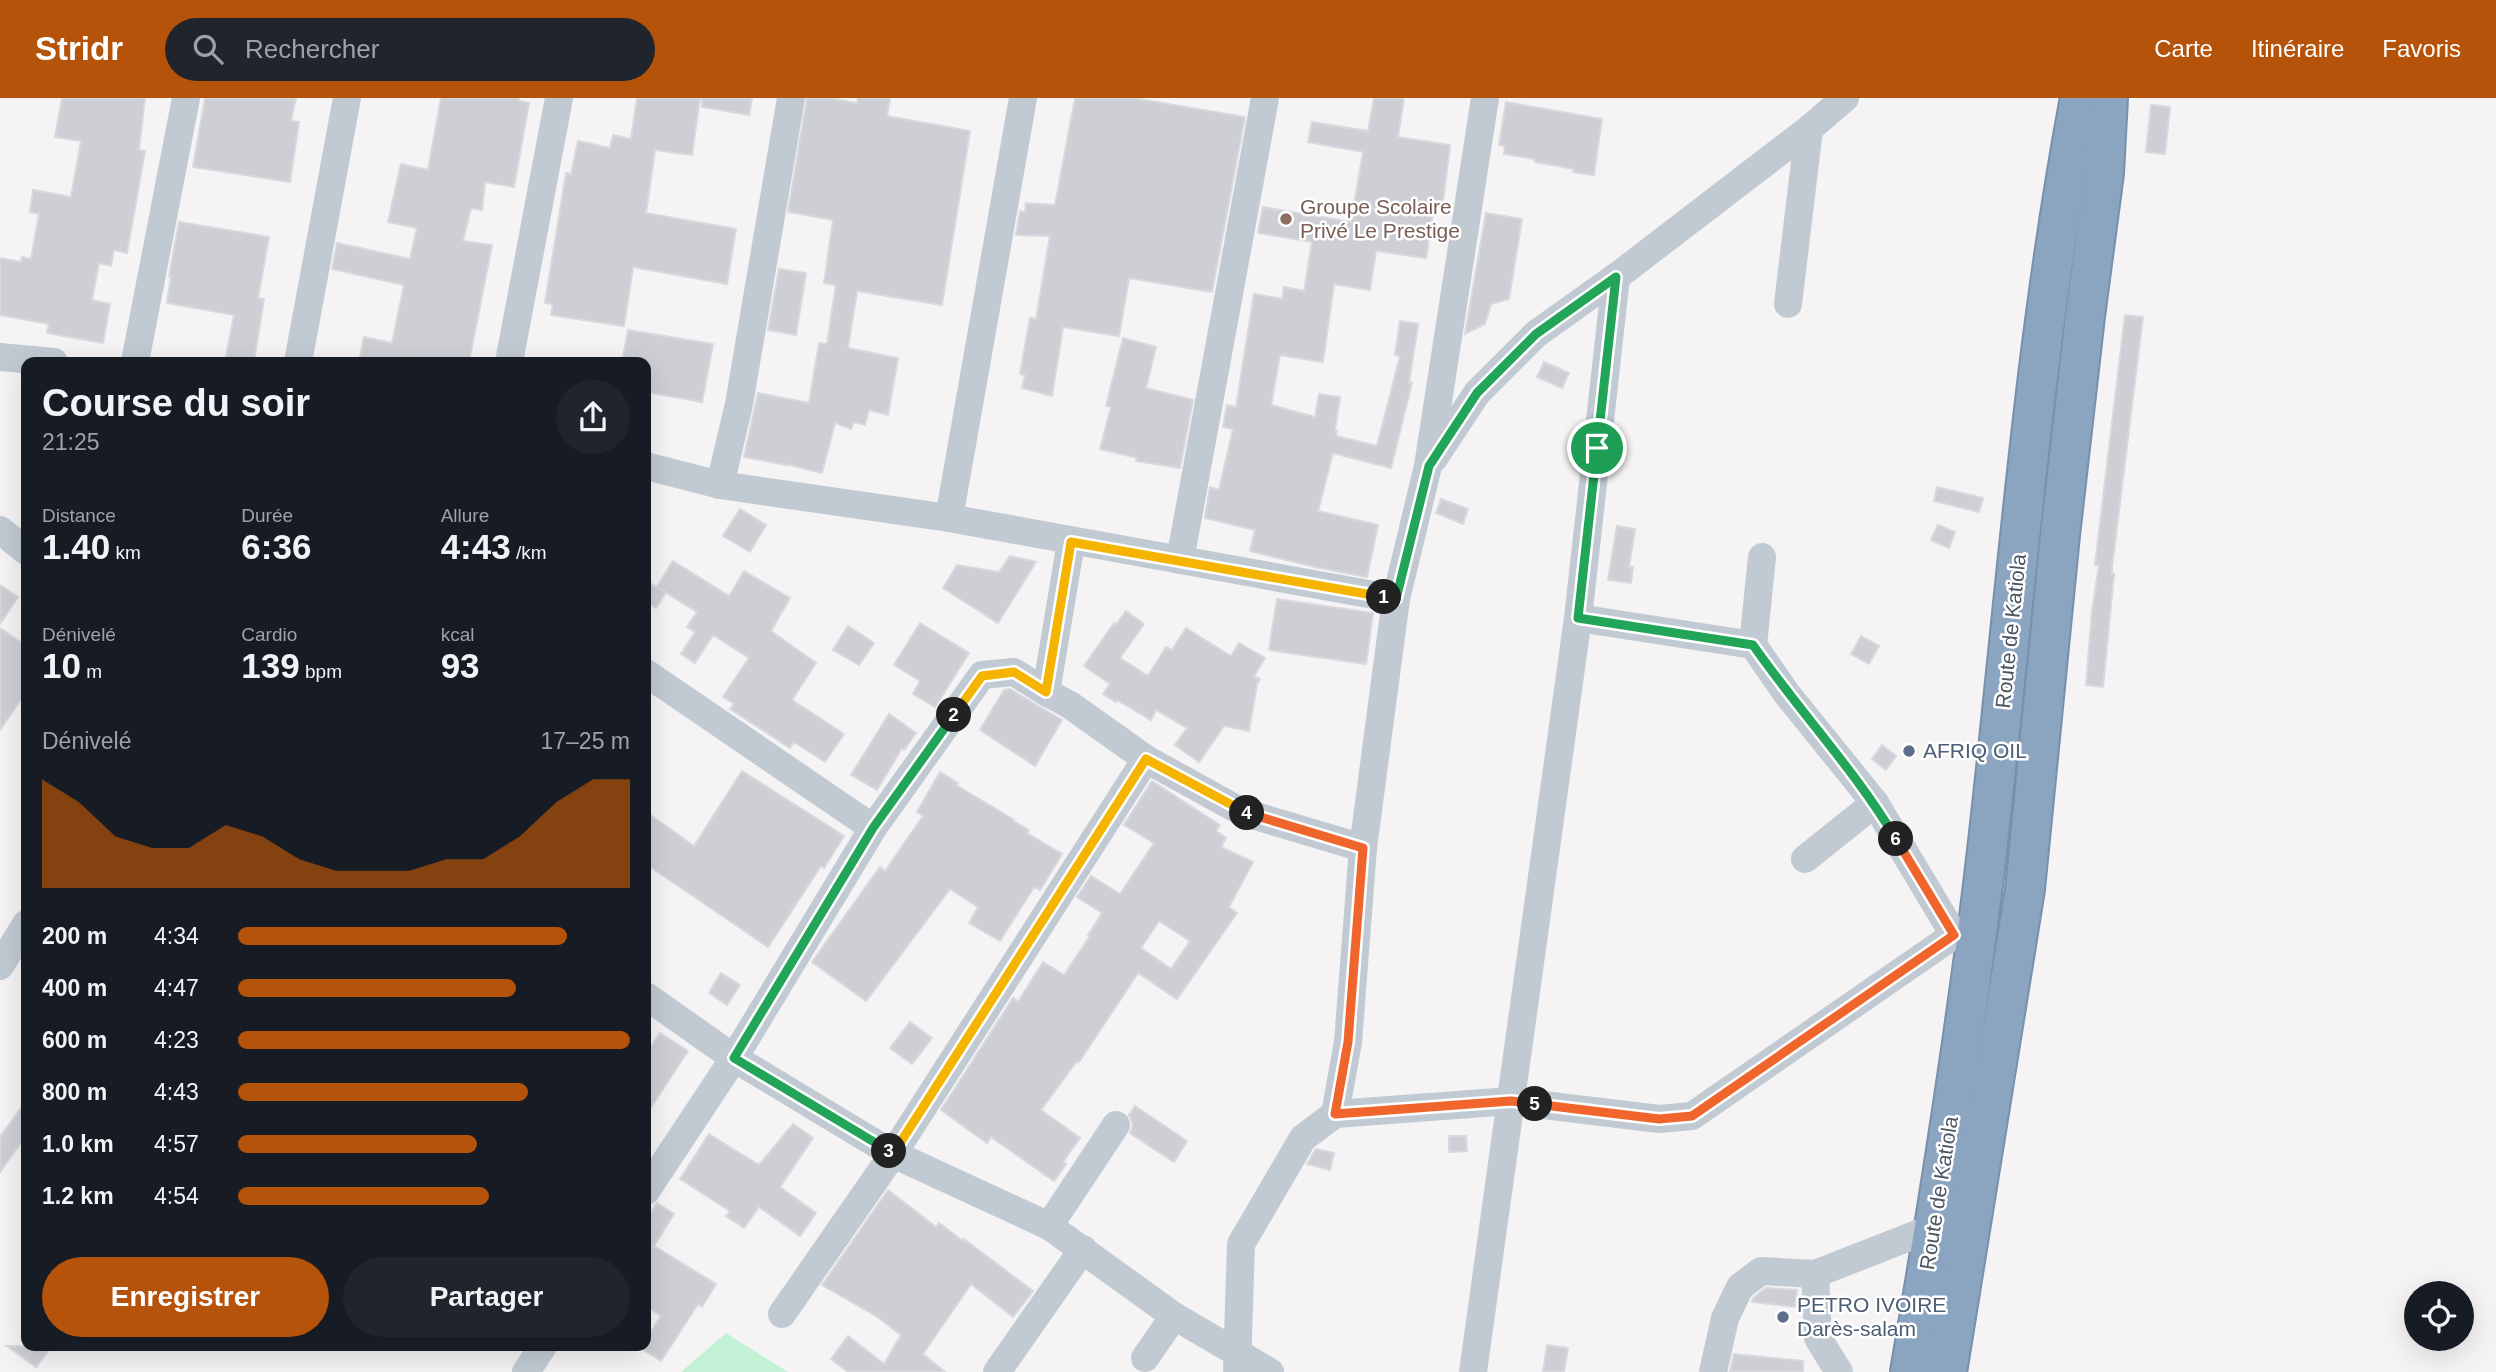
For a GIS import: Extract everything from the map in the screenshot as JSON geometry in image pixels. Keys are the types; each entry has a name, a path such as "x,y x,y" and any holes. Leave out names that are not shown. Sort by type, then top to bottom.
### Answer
{"highway":[{"name":"Route de Katiola","path":"1910,1372 1934,1227 1965,939 2039,371 2068,163 2080,98"},
{"name":"Route de Katiola","path":"1947,1372 2025,889 2060,535 2104,173 2108,98"}],"street":[{"path":"136,357 186,98"},
{"path":"299,357 347,98"},
{"path":"510,357 559,98"},
{"path":"720,485 739,404 791,98"},
{"path":"949,518 1023,98"},
{"path":"1180,560 1265,98"},
{"path":"1335,1114 1348,1042 1363,848 1396,599 1429,466 1485,98"},
{"path":"1429,466 1477,393 1536,334 1616,277 1846,98"},
{"path":"1787,304 1809,129"},
{"path":"1473,1372 1578,618 1616,277"},
{"path":"0,357 21,359"},
{"path":"651,467 720,485 949,518 1396,599"},
{"path":"1,532 21,547"},
{"path":"1046,692 1071,542"},
{"path":"1236,1363 1241,1244 1303,1138 1335,1114 1511,1101 1659,1119 1692,1116 1965,939 1875,803 1787,694 1753,645 1762,557"},
{"path":"1578,618 1753,645"},
{"path":"651,1183 734,1058 873,828 982,676 1014,672 1070,705 1146,759 1242,812 1363,848"},
{"path":"651,676 873,828"},
{"path":"782,1314 893,1154 1146,759"},
{"path":"1805,859 1875,803"},
{"path":"0,966 21,932"},
{"path":"651,1000 734,1058 893,1154 1049,1226 1236,1363 1270,1372"},
{"path":"1049,1226 1116,1125"},
{"path":"1713,1372 1725,1318 1741,1287 1761,1270 1815,1274 1934,1227"},
{"path":"997,1372 1083,1249"},
{"path":"1815,1274 1818,1338 1839,1372"},
{"path":"1145,1358 1174,1316"},
{"path":"526,1372 540,1351"}],"green space":[{"path":"726,1333 788,1372 681,1372"}],"building":[{"path":"62,98 145,98 139,150 145,151 127,253 114,250 111,266 99,263 92,300 110,304 103,343 47,333 49,324 0,315 0,258 21,262 22,257 31,259 39,214 30,212 33,190 71,197 81,141 55,137"},
{"path":"205,98 296,98 291,121 299,122 290,182 193,167"},
{"path":"441,98 519,98 519,101 529,103 514,187 485,182 482,210 471,208 463,241 492,245 470,357 360,357 364,337 392,343 404,285 332,269 337,243 410,259 417,228 388,222 401,164 428,170"},
{"path":"637,98 700,98 692,155 655,150 646,213 736,229 727,284 633,267 624,326 551,315 553,304 545,303 566,173 571,174 578,141 610,148 613,135 631,139"},
{"path":"702,98 752,98 749,115 702,107"},
{"path":"807,98 829,98 857,103 858,98 890,98 887,116 970,131 942,305 857,291 848,348 898,358 888,415 869,410 865,425 854,422 851,429 835,423 822,473 744,457 758,393 809,403 819,343 827,344 836,285 824,283 833,220 788,212"},
{"path":"1075,98 1133,98 1245,117 1212,292 1129,278 1119,336 1063,327 1052,396 1022,388 1025,375 1020,374 1030,318 1036,319 1050,236 1016,235 1020,211 1025,212 1026,203 1055,205"},
{"path":"1374,98 1404,98 1398,137 1450,145 1443,202 1435,201 1426,258 1376,251 1370,290 1334,284 1323,362 1280,355 1271,405 1315,417 1319,394 1340,397 1336,436 1377,446 1400,356 1395,355 1400,321 1418,324 1409,383 1412,383 1391,468 1333,453 1318,511 1378,525 1367,577 1250,551 1255,530 1205,518 1210,487 1219,490 1233,429 1223,427 1227,405 1236,407 1254,294 1282,299 1284,287 1304,291 1312,242 1258,233 1263,207 1351,222 1363,152 1308,142 1312,122 1368,131"},
{"path":"1506,102 1602,119 1594,175 1535,162 1535,159 1504,154 1505,146 1499,145"},
{"path":"2151,105 2170,107 2165,154 2146,152"},
{"path":"1486,213 1522,219 1509,299 1491,304 1485,324 1465,334"},
{"path":"179,222 269,237 258,298 264,299 255,357 226,357 234,315 167,303"},
{"path":"779,269 806,273 796,335 768,330"},
{"path":"2125,315 2143,317 2112,567 2114,574 2103,687 2086,685 2099,565 2095,565"},
{"path":"628,330 713,344 702,402 651,393 651,357 623,357"},
{"path":"1123,338 1156,347 1146,388 1193,400 1180,468 1136,461 1137,458 1100,449 1111,407 1106,406"},
{"path":"1544,362 1569,373 1562,388 1537,377"},
{"path":"1937,487 1983,498 1979,512 1934,501"},
{"path":"1441,499 1468,509 1463,524 1436,513"},
{"path":"740,509 766,525 750,552 723,536"},
{"path":"1938,525 1955,532 1949,548 1931,540"},
{"path":"1617,526 1635,529 1629,567 1633,567 1631,583 1608,580"},
{"path":"1010,556 1036,562 998,623 943,588 957,565 999,572"},
{"path":"673,561 729,596 744,571 790,598 771,631 816,663 792,700 844,734 825,762 794,742 790,748 730,709 734,704 723,697 749,658 713,635 695,663 681,654 695,632 687,627 697,612 657,587"},
{"path":"651,584 666,592 656,608 651,604"},
{"path":"0,585 18,597 0,624"},
{"path":"1277,599 1373,613 1366,664 1269,650"},
{"path":"1126,611 1144,624 1120,658 1148,676 1166,647 1172,650 1186,628 1231,656 1239,643 1265,658 1254,676 1260,679 1249,731 1224,726 1199,762 1175,745 1187,728 1156,710 1151,720 1103,694 1110,684 1084,666 1114,623 1116,625"},
{"path":"920,623 969,653 935,707 913,694 920,681 894,665"},
{"path":"848,626 874,643 859,665 833,650"},
{"path":"0,628 21,643 21,699 0,730"},
{"path":"1861,636 1879,646 1869,664 1851,654"},
{"path":"1010,689 1062,720 1035,766 980,730 1004,690"},
{"path":"889,714 916,733 904,750 902,748 877,790 851,775"},
{"path":"1882,745 1896,756 1886,770 1872,759"},
{"path":"742,771 844,836 768,947 651,867 651,816 694,846"},
{"path":"940,772 1062,854 1040,890 1034,887 1000,941 969,923 978,907 950,889 866,1001 812,962 880,867 885,871 923,816 917,812"},
{"path":"1152,781 1220,825 1216,831 1226,838 1221,847 1253,862 1229,907 1237,913 1177,999 1138,973 1079,1062 1077,1061 1041,1110 1080,1138 1063,1162 1066,1164 1054,1181 991,1137 987,1143 941,1110 1013,998 1018,1002 1043,962 1064,975 1090,936 1088,935 1102,913 1077,897 1091,876 1120,894 1154,843 1124,825","holes":["1159,921 1190,941 1171,969 1141,948"]},
{"path":"721,973 740,985 727,1005 709,993"},
{"path":"910,1022 932,1038 912,1064 890,1048"},
{"path":"660,1033 688,1051 651,1107 651,1046"},
{"path":"1135,1106 1187,1141 1174,1162 1130,1133 1133,1125 1129,1115"},
{"path":"21,1108 21,1143 0,1172 0,1137"},
{"path":"793,1124 813,1138 780,1187 816,1213 800,1236 759,1207 744,1228 726,1216 730,1211 680,1179 709,1134 759,1165"},
{"path":"1449,1136 1466,1136 1467,1151 1449,1152"},
{"path":"1316,1149 1334,1153 1330,1170 1307,1164"},
{"path":"888,1190 936,1227 939,1223 963,1241 964,1239 1033,1291 1013,1317 971,1284 923,1354 945,1372 848,1372 831,1359 848,1336 884,1364 901,1335 876,1316 822,1285"},
{"path":"657,1203 674,1214 654,1246 716,1284 702,1307 698,1304 661,1361 646,1351 651,1351 651,1332 661,1316 651,1309 651,1213"},
{"path":"1766,1288 1797,1290 1795,1307 1752,1302 1753,1298"},
{"path":"1547,1345 1568,1348 1564,1372 1543,1372"},
{"path":"7,1346 21,1346 21,1351 48,1351 36,1367"},
{"path":"1734,1354 1803,1361 1803,1372 1730,1372"}],"place":[{"name":"Groupe Scolaire Privé Le Prestige","path":"1286,219"},
{"name":"AFRIQ OIL","path":"1909,751"},
{"name":"PETRO IVOIRE Darès-salam","path":"1783,1317"}],"route":[{"path":"1616,277 1597,448 1578,618 1753,645 1787,694 1875,803 1954,935 1692,1116 1659,1119 1511,1101 1335,1114 1348,1042 1363,848 1242,812 1146,759 893,1154 734,1058 873,828 982,676 1014,672 1046,692 1071,542 1396,599 1429,466 1477,393 1536,334 1616,277"}]}
